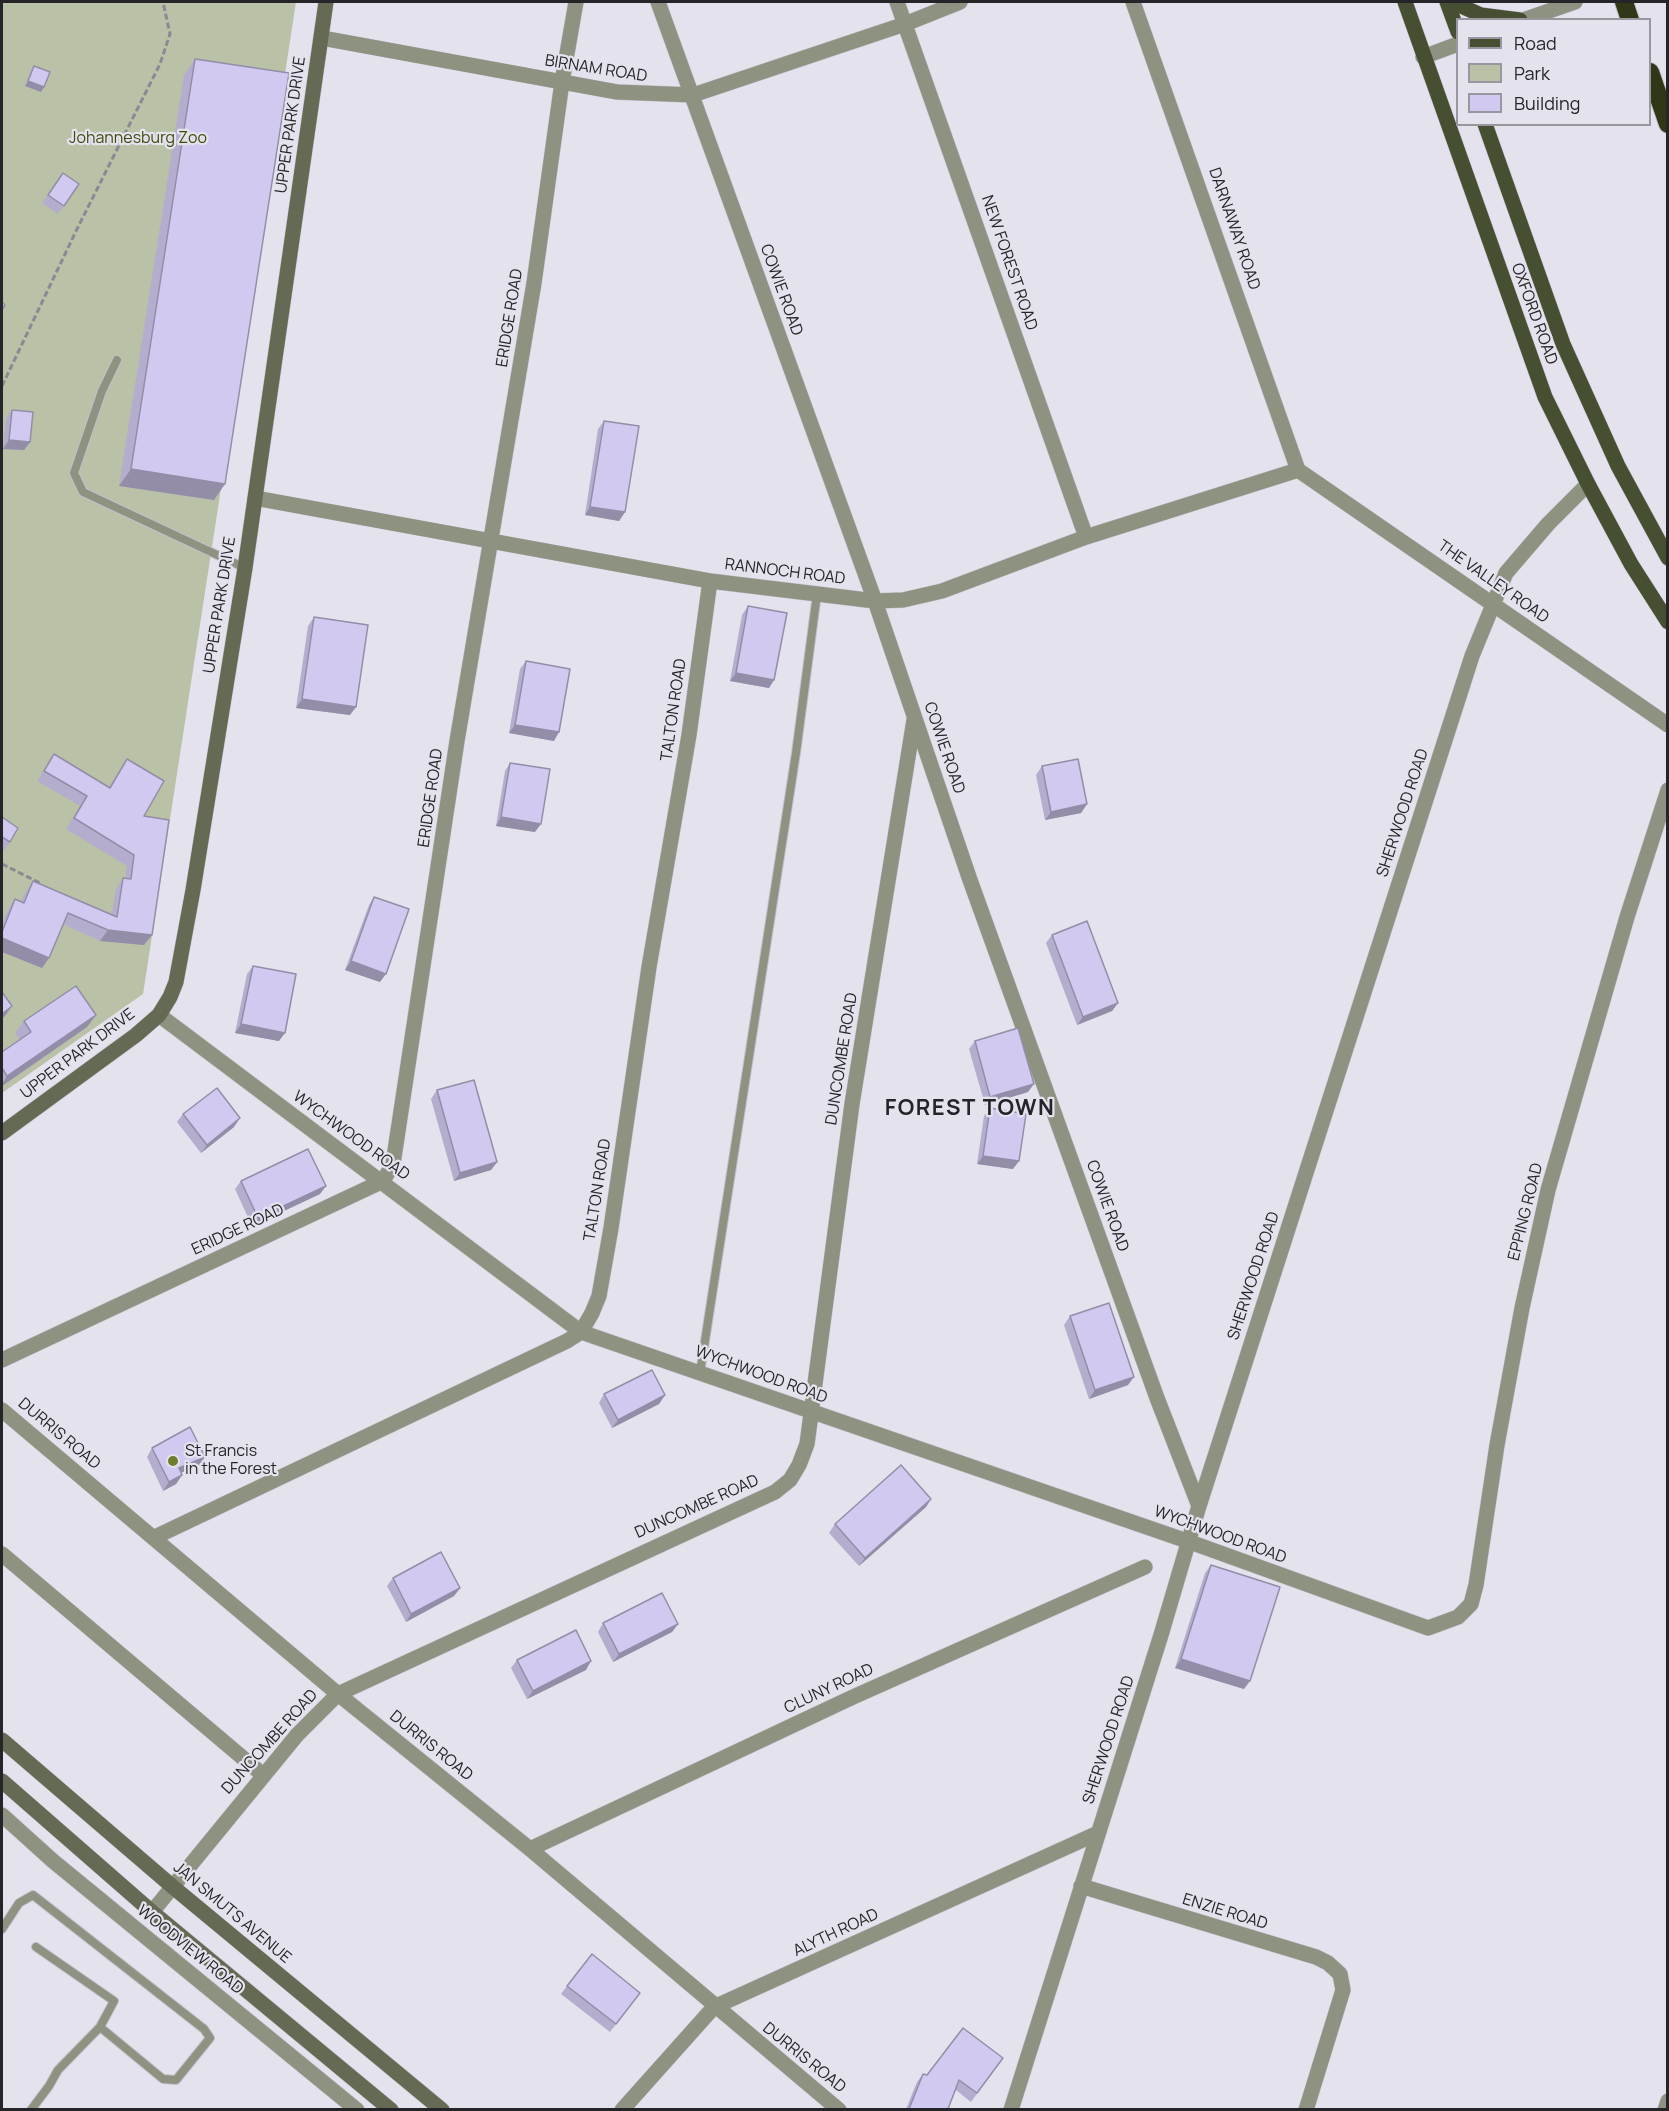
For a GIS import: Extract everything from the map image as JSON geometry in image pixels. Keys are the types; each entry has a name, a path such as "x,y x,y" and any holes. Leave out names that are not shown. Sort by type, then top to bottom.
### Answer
{"highway":[{"path":"1624,2 1629,18"},
{"path":"1651,75 1668,124"}],"main road":[{"name":"UPPER PARK DRIVE","path":"2,1133 136,1035 159,1015 170,997 180,959 255,498 326,2"},
{"name":"OXFORD ROAD","path":"1405,2 1545,397 1631,564 1668,622"},
{"path":"1447,2 1456,27"},
{"path":"1452,2 1481,15 1505,18"},
{"name":"OXFORD ROAD","path":"1486,126 1563,345 1618,466 1668,558"},
{"name":"JAN SMUTS AVENUE","path":"2,1740 173,1887 442,2109"},
{"path":"2,1781 152,1912 391,2109"}],"street":[{"name":"ERIDGE ROAD","path":"2,1360 383,1181 393,1164 400,1132 457,741 534,283 562,82 576,2"},
{"name":"COWIE ROAD","path":"658,2 875,601 914,717 1153,1387 1199,1506"},
{"name":"NEW FOREST ROAD","path":"897,2 1086,537"},
{"name":"BIRNAM ROAD","path":"322,38 617,92 693,95 905,24 960,2"},
{"name":"DARNAWAY ROAD","path":"1133,2 1298,470"},
{"path":"1527,18 1575,2"},
{"path":"1423,57 1456,45"},
{"name":"RANNOCH ROAD","path":"255,498 710,581 875,601 903,600 942,591 1086,537 1260,480 1298,470"},
{"name":"THE VALLEY ROAD","path":"1298,470 1668,725"},
{"name":"SHERWOOD ROAD","path":"1011,2109 1190,1542 1199,1506 1472,656 1506,573 1548,524 1588,484"},
{"name":"TALTON ROAD","path":"581,1332 599,1296 611,1228 649,967 689,735 710,581"},
{"name":"DUNCOMBE ROAD","path":"152,1912 263,1775 318,1711 338,1694 775,1492 789,1480 799,1465 807,1444 852,1104 914,717"},
{"name":"EPPING ROAD","path":"1428,1628 1458,1617 1471,1604 1517,1331 1548,1190 1627,917 1668,789"},
{"name":"WYCHWOOD ROAD","path":"159,1015 383,1181 581,1332 1190,1542 1428,1628"},
{"path":"155,1537 524,1362 581,1332"},
{"name":"DURRIS ROAD","path":"2,1410 338,1694 530,1849 714,2007 839,2109"},
{"path":"2,1554 263,1775"},
{"name":"CLUNY ROAD","path":"530,1849 853,1697 1145,1567"},
{"name":"WOODVIEW ROAD","path":"2,1815 357,2109"},
{"name":"ALYTH ROAD","path":"622,2109 714,2007 1098,1833"},
{"name":"ENZIE ROAD","path":"1081,1886 1316,1958 1328,1963 1340,1974 1343,1990 1306,2109"},
{"path":"1665,2109 1668,2101"}],"lane":[{"path":"117,360 102,391 74,473 83,492 244,568"},
{"path":"700,1372 794,765 817,594"},
{"path":"2,1929 19,1903 33,1895 204,2029 210,2038 176,2080 164,2079 100,2027"},
{"path":"31,2109 58,2070 100,2027 114,2001 36,1947"}],"path":[{"path":"2,386 77,229 160,64 170,34 163,2"},
{"path":"2,864 40,883"}],"green space":[{"name":"Johannesburg Zoo","path":"2,2 296,2 143,994 2,1093"}],"building":[{"path":"195,59 289,73 225,484 131,469"},
{"path":"34,66 50,72 44,87 28,81"},
{"path":"63,173 79,184 64,206 48,195"},
{"path":"12,410 33,412 30,442 9,440"},
{"path":"604,421 639,426 625,512 590,507"},
{"path":"748,606 787,613 774,680 736,673"},
{"path":"314,617 368,625 356,707 302,699"},
{"path":"526,661 570,669 559,732 515,725"},
{"path":"54,754 110,788 127,759 164,781 144,816 169,820 152,935 108,930 68,913 49,958 2,938 2,932 15,899 24,903 33,881 117,917 123,878 131,879 134,855 74,818 87,796 44,771"},
{"path":"1078,759 1087,804 1051,812 1042,766"},
{"path":"510,763 550,769 541,824 501,817"},
{"path":"2,817 18,828 10,842 2,837"},
{"path":"374,897 409,909 386,974 351,961"},
{"path":"1087,921 1118,1003 1083,1017 1052,935"},
{"path":"253,966 296,974 285,1033 241,1024"},
{"path":"76,986 96,1015 7,1076 2,1068 2,1052 31,1032 24,1021"},
{"path":"2,992 12,1006 2,1014"},
{"path":"1018,1028 1034,1084 990,1097 975,1041"},
{"path":"474,1080 497,1162 460,1173 437,1090"},
{"path":"217,1088 240,1118 207,1145 183,1114"},
{"path":"990,1108 1026,1114 1019,1161 983,1156"},
{"path":"308,1149 326,1186 258,1218 241,1181"},
{"path":"1109,1303 1134,1377 1095,1390 1070,1316"},
{"path":"652,1370 665,1395 618,1420 604,1394"},
{"name":"St Francis in the Forest","path":"190,1427 205,1457 179,1468 182,1475 169,1482 152,1448"},
{"path":"901,1465 931,1499 865,1558 835,1524"},
{"path":"441,1552 460,1588 411,1614 393,1578"},
{"path":"1211,1565 1280,1587 1250,1681 1181,1659"},
{"path":"662,1593 678,1624 619,1654 603,1623"},
{"path":"576,1630 591,1661 533,1691 517,1660"},
{"path":"592,1954 640,1993 616,2024 567,1986"},
{"path":"963,2028 1003,2058 977,2093 959,2080 948,2109 909,2109 923,2074 927,2075"}],"place":[{"name":"St Francis in the Forest","path":"173,1461"}],"district":[{"name":"FOREST TOWN","path":"970,1109"}]}
